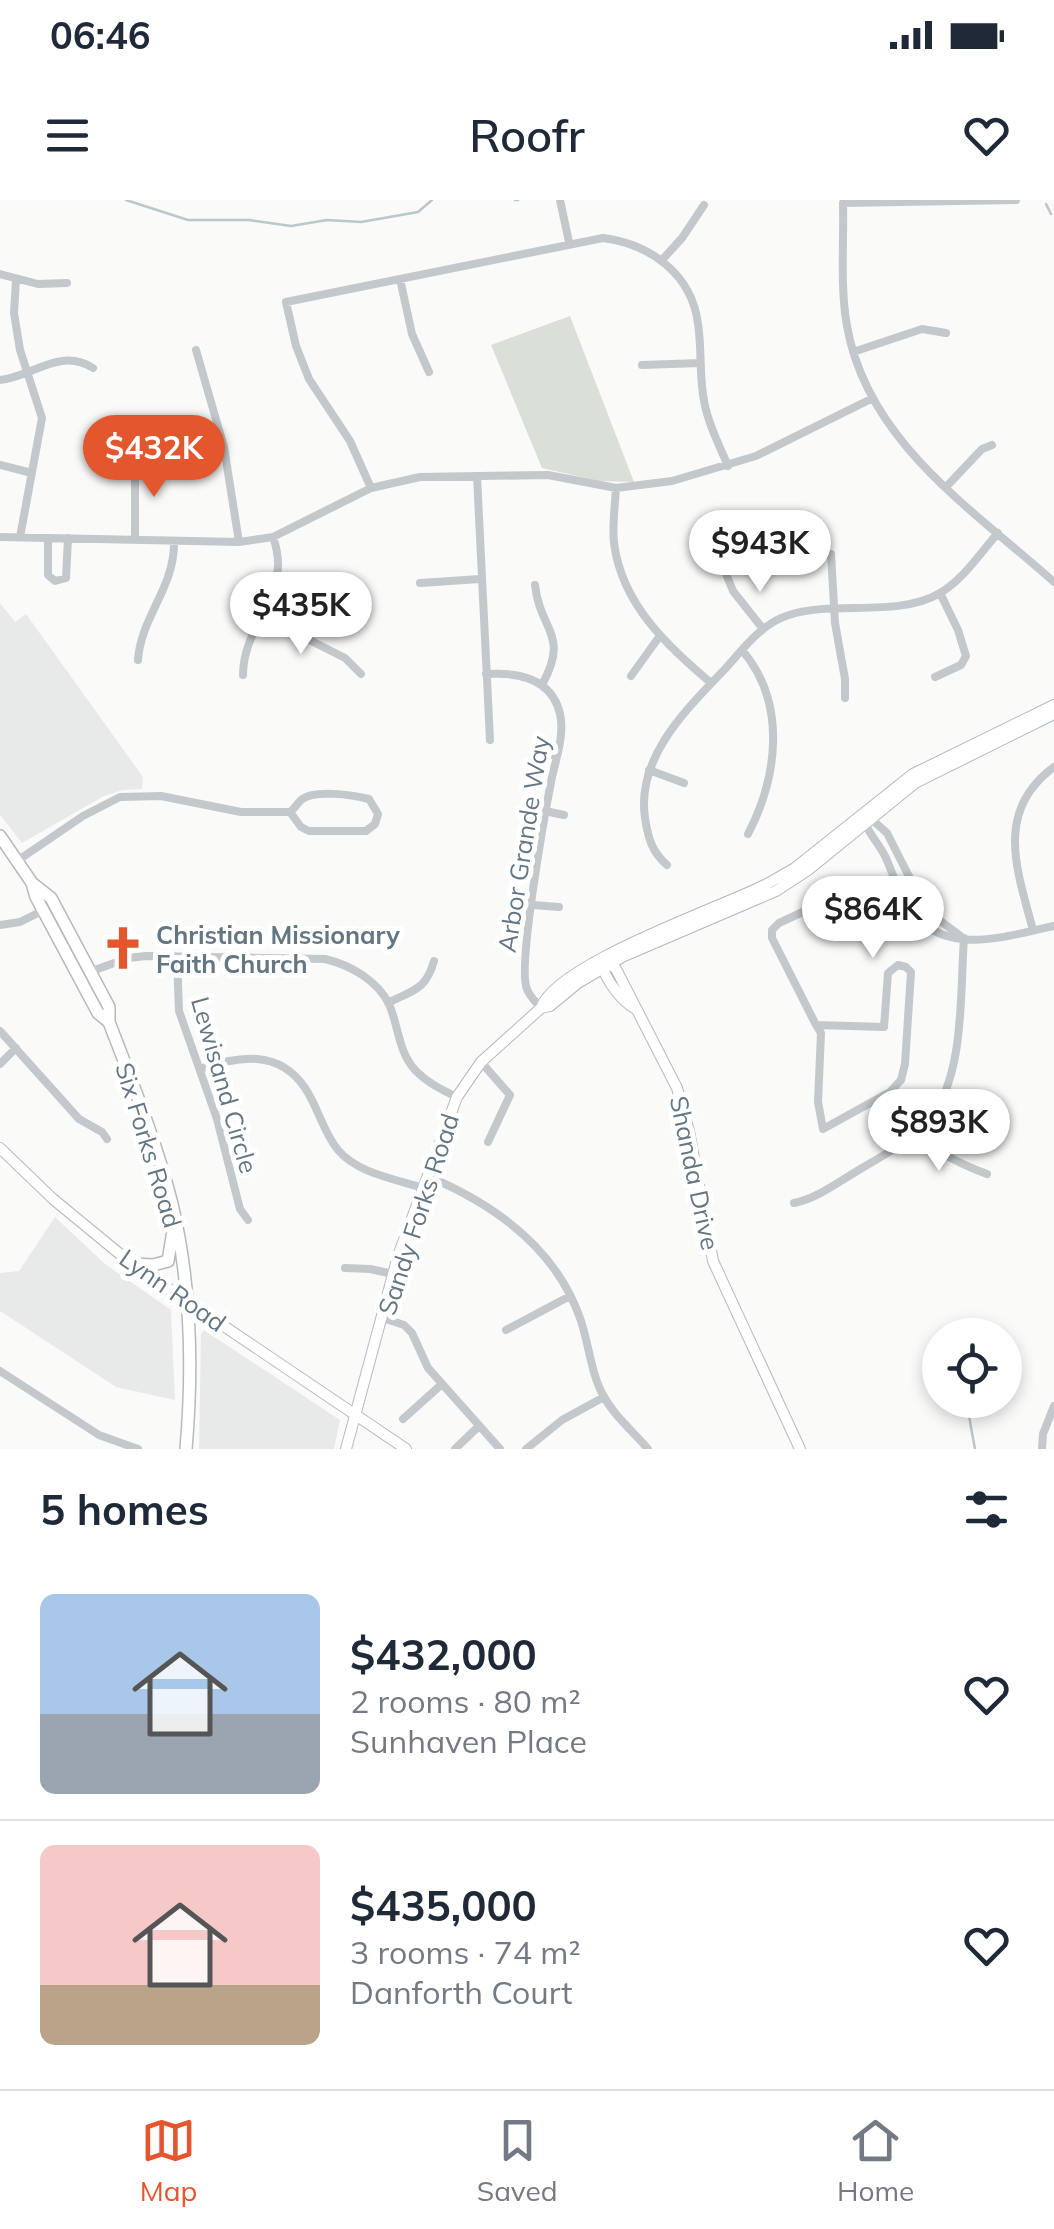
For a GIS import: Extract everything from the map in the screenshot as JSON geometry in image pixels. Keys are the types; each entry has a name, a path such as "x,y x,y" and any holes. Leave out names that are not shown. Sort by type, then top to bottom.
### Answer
{"main road":[{"name":"Six Forks Road","path":"0,836 32,883 98,1013 109,1022 153,1138 176,1222 187,1301 190,1389 186,1449"},
{"name":"Six Forks Road","path":"32,883 50,898 92,972 111,1014 109,1022"},
{"path":"132,1264 168,1261 176,1222"}],"street":[{"path":"560,200 569,242"},
{"path":"1016,200 843,204 845,310 853,352 871,399 907,450 1054,582"},
{"path":"662,260 704,206"},
{"path":"371,488 350,442 308,379 286,302 603,238 622,240 662,260 687,290 696,311 707,414 728,466"},
{"path":"0,274 51,285 68,283"},
{"path":"400,279 412,334 429,372"},
{"path":"16,280 17,334 42,418 20,537"},
{"path":"853,352 922,329 946,333"},
{"path":"196,350 224,447 239,542"},
{"path":"0,380 60,360 78,360 92,368"},
{"path":"642,365 700,363"},
{"path":"0,537 239,542 273,537 371,488 420,477 548,476 616,488 672,481 728,466 871,399"},
{"path":"946,486 982,448 992,445"},
{"path":"135,460 135,540"},
{"path":"0,465 32,473"},
{"path":"477,476 490,740"},
{"path":"616,488 614,542 624,580 638,609 659,638 711,683"},
{"path":"667,866 655,854 648,836 643,804 649,770 664,740 742,650 763,629 789,614 912,602 940,593 968,569 998,532"},
{"path":"243,675 243,656 278,582 278,549 273,537"},
{"path":"48,538 48,575 56,582 66,578 68,538"},
{"path":"138,660 140,642 173,570 174,541"},
{"path":"831,554 845,698"},
{"path":"726,574 732,591 763,629"},
{"path":"420,583 480,579"},
{"path":"486,674 526,676 542,685 553,665 553,634 539,606 535,584"},
{"path":"935,677 961,665 966,656 940,593"},
{"path":"262,616 345,658 361,674"},
{"path":"631,676 659,638"},
{"path":"742,650 754,666 772,710 773,741 766,794 748,834"},
{"name":"Arbor Grande Way","path":"541,1008 526,990 524,976 545,811 562,718 542,685"},
{"name":"Sandy Forks Road","path":"866,818 913,774 1054,705"},
{"name":"Sandy Forks Road","path":"346,1449 393,1274 427,1176 457,1098 481,1062 541,1008 556,989 767,884 915,783 1054,714"},
{"path":"540,752 556,756"},
{"path":"1033,930 1016,863 1015,826 1025,797 1054,767"},
{"path":"649,770 684,783"},
{"path":"18,861 83,816 109,800 120,798 161,796 241,812 290,812 302,799 314,795 369,799 378,814 375,824 366,831 310,831 290,812"},
{"path":"545,811 564,815"},
{"path":"866,818 887,834 926,910 964,938"},
{"path":"866,818 906,902 924,924 939,934 987,942 1054,926"},
{"path":"816,1025 884,1028 888,973 898,966 906,966 911,972 901,1080 890,1092 823,1129 818,1102 821,1033 816,1025 772,938 772,930 779,923 864,884 875,905 893,910 916,897"},
{"path":"532,905 559,907"},
{"path":"0,925 20,922 44,910"},
{"path":"794,1203 808,1200 915,1133 932,1116 947,1090 953,1068 964,938"},
{"path":"92,972 128,958 325,959 358,971 388,1003 398,1038 416,1070 457,1098"},
{"name":"Lewisand Circle","path":"177,958 179,1011 240,1209 248,1220"},
{"path":"388,1003 422,986 429,978 434,960"},
{"name":"Shanda Drive","path":"605,963 627,1004 636,1009 661,1051 682,1102 714,1261 800,1449"},
{"path":"0,1031 78,1120 102,1132 107,1139"},
{"path":"0,1064 16,1048"},
{"path":"200,1069 233,1058 254,1057 274,1062 305,1087 339,1151 362,1168 423,1188"},
{"path":"481,1062 510,1095 488,1142"},
{"path":"890,1092 915,1133 938,1152 987,1174"},
{"name":"Lynn Road","path":"0,1148 53,1200 132,1264 406,1449"},
{"path":"427,1176 520,1230 550,1263 570,1296 604,1397 648,1449"},
{"path":"345,1268 393,1274"},
{"path":"506,1330 570,1296"},
{"path":"383,1318 404,1325 412,1333 428,1368 500,1449"},
{"path":"0,1371 55,1410 132,1448"},
{"path":"403,1419 442,1384"},
{"path":"526,1449 562,1420 604,1397"},
{"path":"1042,1449 1043,1434 1054,1406"},
{"path":"455,1449 479,1426"}],"shaded area":[{"path":"570,316 634,482 599,481 542,468 491,345"},
{"path":"0,603 15,622 26,614 143,777 142,789 104,796 22,843 0,815"},
{"path":"55,1217 105,1264 171,1310 175,1400 116,1387 0,1311 0,1273 19,1271"},
{"path":"204,1330 340,1420 334,1449 199,1449"}],"waterway":[{"path":"126,200 188,220 249,220 291,226 327,220 361,222 418,212 432,200"},
{"path":"1046,204 1051,214"},
{"path":"969,1418 975,1449"}],"place":[{"name":"Christian Missionary Faith Church","path":"123,948"}]}
